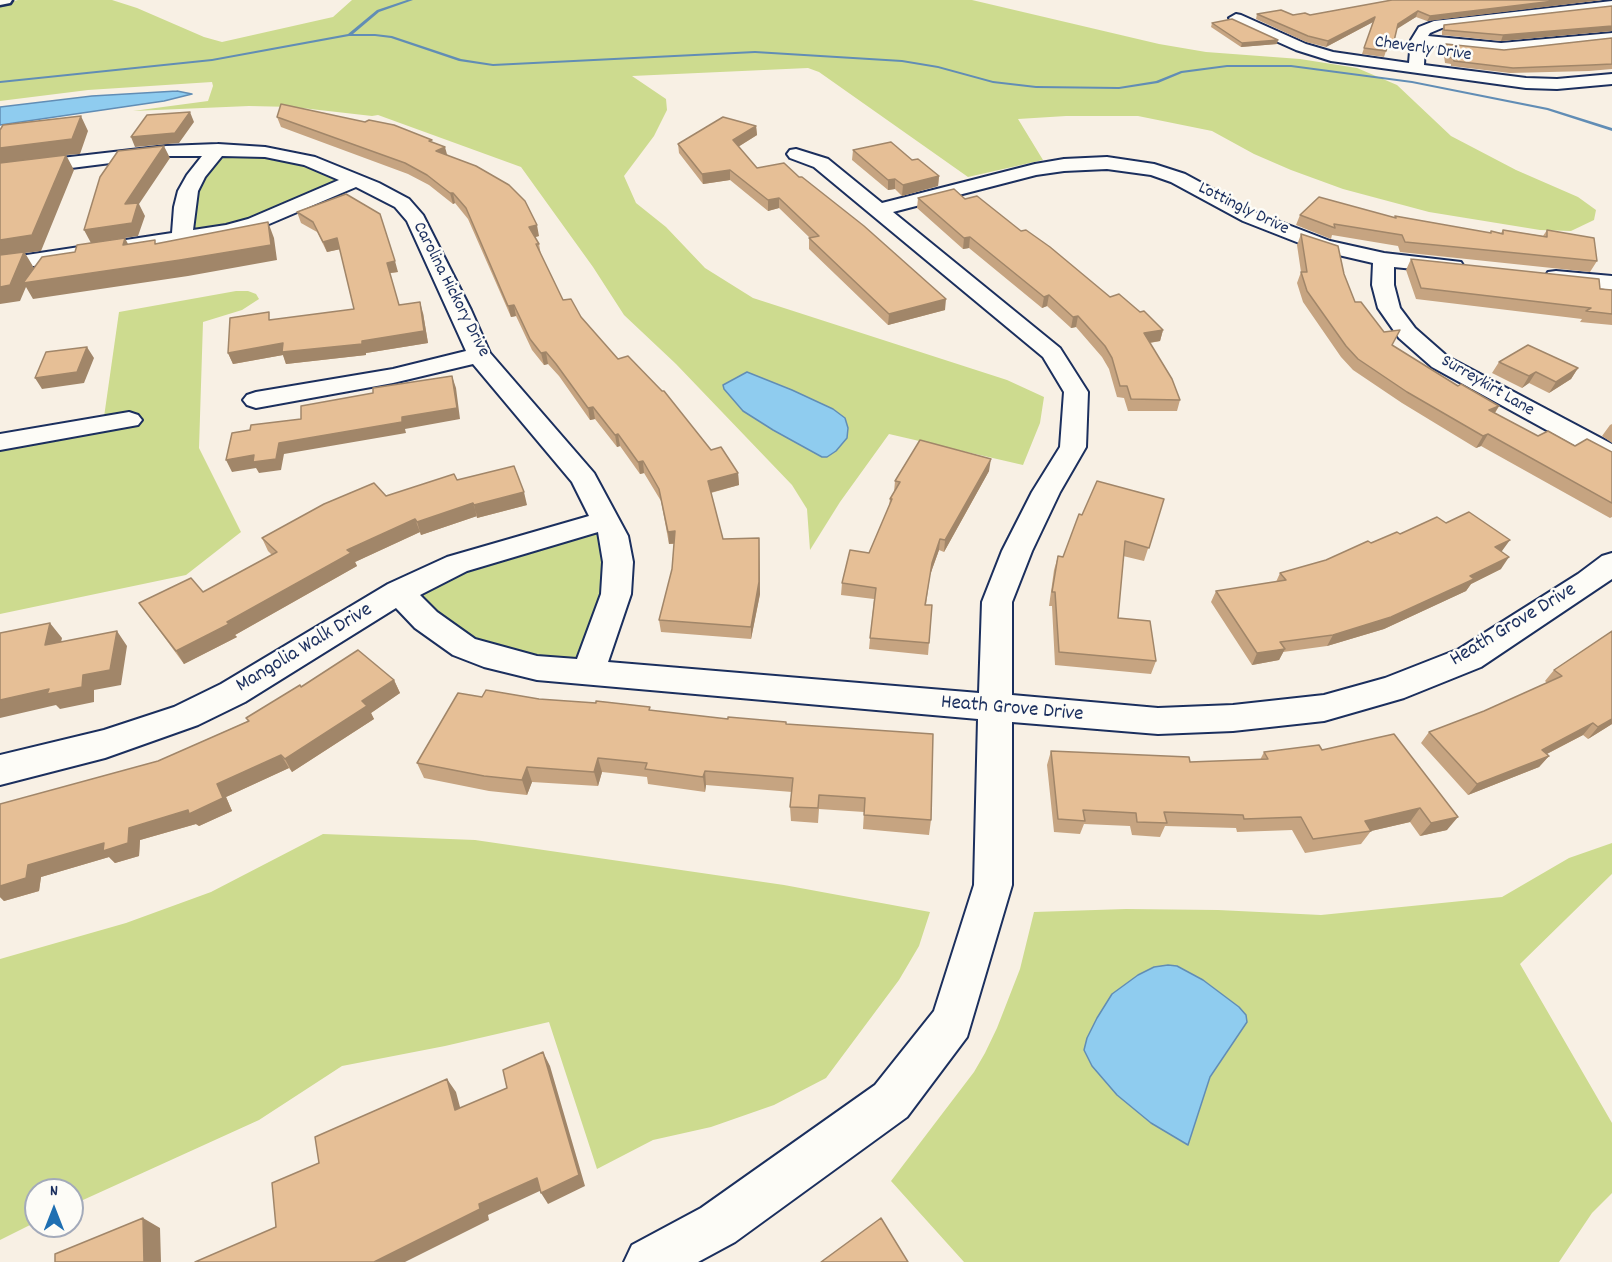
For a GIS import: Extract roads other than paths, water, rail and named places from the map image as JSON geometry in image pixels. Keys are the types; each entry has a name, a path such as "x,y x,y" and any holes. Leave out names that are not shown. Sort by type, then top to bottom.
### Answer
{"main road":[{"path":"0,1 5,0"}],"street":[{"path":"1416,69 1419,40 1424,30 1457,20 1612,5"},
{"name":"Cheverly Drive","path":"1236,18 1301,47 1331,56 1526,83 1557,84 1612,79"},
{"path":"1419,40 1501,48 1612,37"},
{"path":"182,239 184,207 188,191 196,175 218,149"},
{"name":"Carolina Hickory Drive","path":"0,171 166,151 218,149 265,152 309,161 356,180 402,203 416,219 479,355 584,479 607,520 617,549 616,594 603,636 587,674"},
{"path":"649,1262 718,1225 891,1101 952,1022 993,885 998,602 1017,551 1073,447 1076,392 1052,353 821,163 796,154"},
{"name":"Lottingly Drive","path":"878,210 1035,170 1065,165 1107,163 1154,170 1178,178 1250,217 1324,246 1384,259 1475,269"},
{"path":"0,265 238,229 356,180"},
{"name":"Surreykirt Lane","path":"1384,259 1383,285 1389,308 1407,333 1440,362 1612,455"},
{"path":"1532,275 1612,283"},
{"path":"256,400 412,372 479,355"},
{"path":"0,442 129,420"},
{"name":"Mangolia Walk Drive","path":"0,770 105,744 186,716 233,693 399,592 457,564 607,520"},
{"name":"Heath Grove Drive","path":"399,592 426,620 464,647 509,662 587,674 1158,722 1233,718 1324,708 1392,689 1470,658 1589,581 1612,563"}],"water":[{"path":"177,91 192,94 164,101 0,125 0,107 92,96"},
{"path":"747,372 833,409 845,418 848,428 847,438 836,451 827,457 822,457 743,411 723,385"},
{"path":"1177,966 1203,980 1239,1007 1246,1015 1247,1022 1210,1077 1188,1145 1151,1123 1117,1095 1092,1066 1084,1050 1097,1018 1112,994 1138,975 1154,967"}],"waterway":[{"path":"350,34 378,11 411,0"},
{"path":"0,82 212,60 349,35 375,35 392,37 460,60 493,65 755,52 902,61 938,67 993,82 1036,87 1119,88 1157,82 1181,72 1227,66 1291,66 1412,82 1548,109 1612,130"}]}
